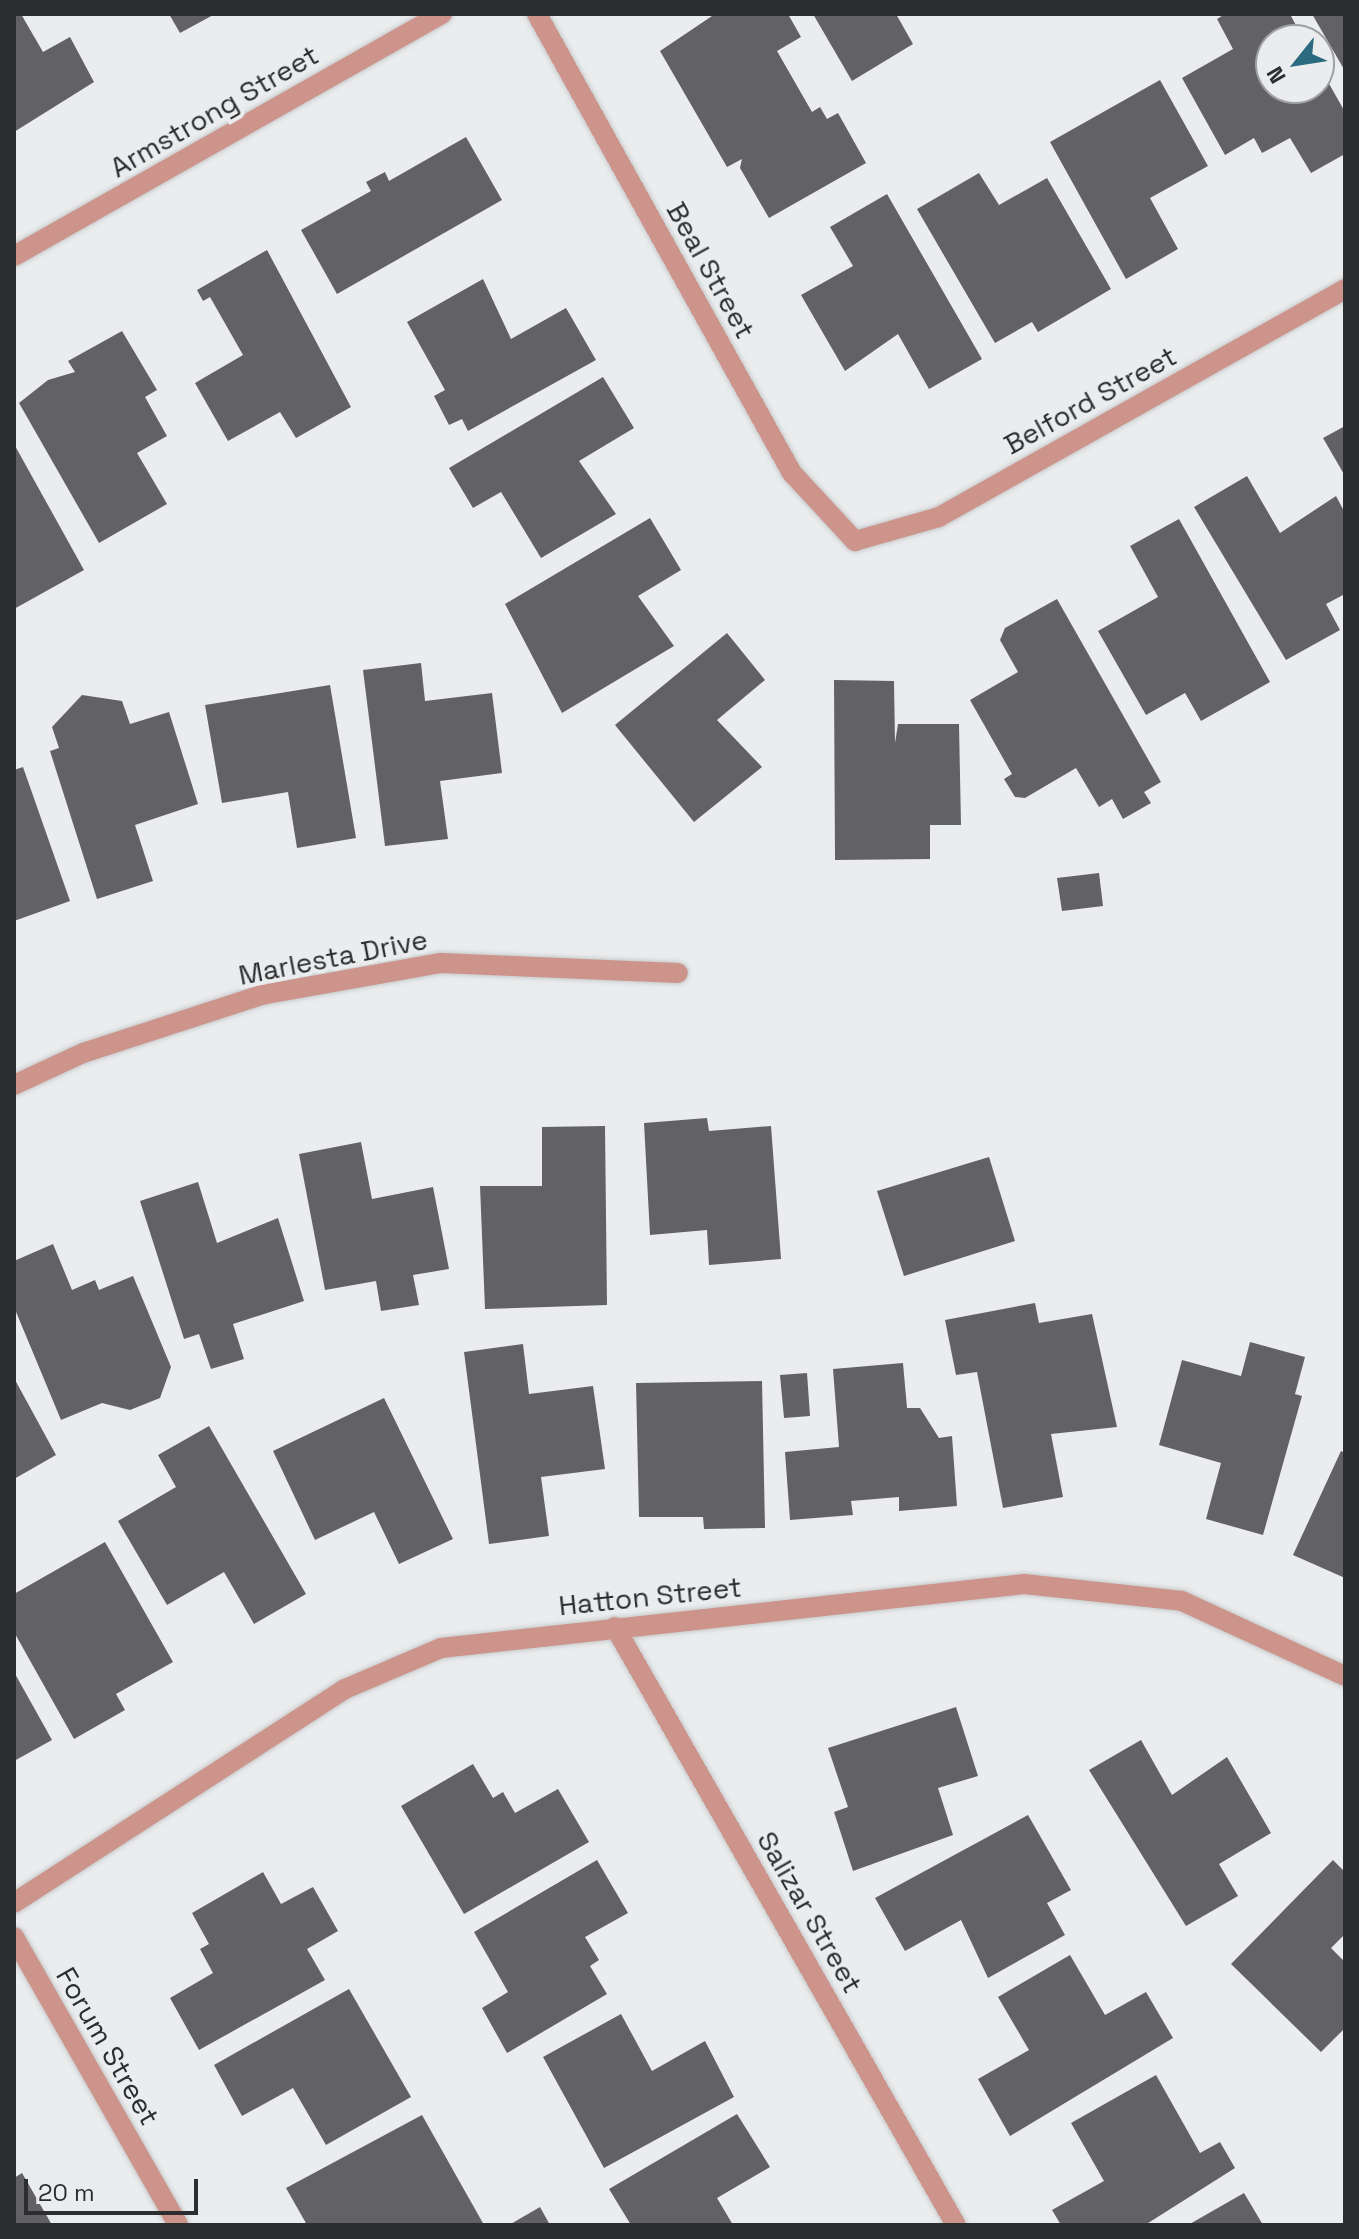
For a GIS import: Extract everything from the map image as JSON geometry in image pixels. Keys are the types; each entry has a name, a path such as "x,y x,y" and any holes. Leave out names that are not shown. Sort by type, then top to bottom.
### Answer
{"street":[{"name":"Armstrong Street","path":"14,256 442,14"},
{"name":"Beal Street","path":"537,14 792,473 855,541"},
{"name":"Belford Street","path":"855,541 939,517 1345,289"},
{"name":"Marlesta Drive","path":"14,1085 83,1053 261,995 441,963 678,973"},
{"name":"Hatton Street","path":"14,1903 345,1689 441,1648 1024,1584 1182,1601 1345,1676"},
{"name":"Salizar Street","path":"615,1627 956,2225"},
{"name":"Forum Street","path":"14,1937 178,2225"}],"building":[{"path":"14,14 21,14 43,52 70,37 94,82 14,132"},
{"path":"169,14 215,14 180,33"},
{"path":"715,14 788,14 801,37 777,51 812,112 820,107 827,119 838,113 866,163 769,218 740,168 742,159 727,167 660,51"},
{"path":"813,14 896,14 913,44 852,81"},
{"path":"1225,14 1291,16 1295,24 1255,24 1255,104 1335,104 1335,94 1345,112 1345,154 1311,173 1290,138 1262,153 1254,138 1225,155 1182,78 1233,49 1217,19"},
{"path":"1312,14 1345,14 1345,71 1335,54 1335,24 1318,24"},
{"path":"1160,80 1208,166 1150,198 1178,249 1126,279 1050,142"},
{"path":"466,137 502,200 337,294 301,230 371,191 366,182 385,172 389,181"},
{"path":"979,173 999,205 1047,178 1111,289 1038,332 1032,322 995,343 917,209"},
{"path":"887,194 982,359 929,389 898,334 845,371 801,295 853,266 830,227"},
{"path":"267,250 351,407 296,438 280,412 228,441 195,383 243,355 210,297 203,301 197,290"},
{"path":"483,279 511,339 566,308 596,360 468,431 462,419 449,425 434,396 445,390 407,322"},
{"path":"122,331 157,390 145,397 167,436 137,453 167,504 99,543 19,403 48,380 75,372 68,361"},
{"path":"603,377 634,428 579,461 616,514 541,558 501,492 473,508 449,468"},
{"path":"1345,426 1345,476 1323,438"},
{"path":"14,444 84,570 14,609"},
{"path":"1247,476 1280,533 1336,496 1345,513 1345,594 1326,604 1340,630 1286,660 1194,507"},
{"path":"650,518 681,570 638,596 674,646 562,713 505,604"},
{"path":"1179,519 1270,682 1201,721 1185,693 1146,715 1098,631 1158,597 1130,546"},
{"path":"1057,599 1161,782 1144,792 1151,803 1123,819 1112,799 1099,807 1076,768 1025,798 1015,797 1004,779 1012,774 970,700 1018,672 1000,640 1005,628"},
{"path":"727,633 765,680 717,720 762,767 694,822 615,725"},
{"path":"421,663 425,701 492,693 502,773 440,781 448,839 385,846 363,670"},
{"path":"834,680 894,681 895,743 898,724 959,724 961,825 930,825 930,859 835,860"},
{"path":"330,685 356,838 297,848 288,792 222,803 205,705"},
{"path":"82,695 122,701 130,724 169,712 198,804 135,825 153,881 97,899 50,751 59,748 52,727"},
{"path":"23,767 70,901 14,921 14,770"},
{"path":"1099,873 1103,906 1062,911 1057,878"},
{"path":"707,1118 709,1131 771,1126 781,1259 709,1265 707,1230 650,1235 644,1123"},
{"path":"605,1126 607,1305 485,1309 480,1186 542,1186 542,1127"},
{"path":"361,1142 372,1199 433,1187 449,1269 413,1275 419,1305 381,1311 376,1281 325,1290 299,1154"},
{"path":"989,1157 1015,1241 904,1276 877,1191"},
{"path":"198,1182 217,1243 278,1218 304,1301 233,1324 244,1359 211,1369 199,1334 184,1339 140,1201"},
{"path":"53,1244 72,1290 95,1280 99,1290 133,1276 171,1367 160,1398 130,1410 102,1403 61,1420 14,1307 14,1261"},
{"path":"1035,1303 1039,1323 1092,1314 1117,1427 1051,1434 1063,1497 1003,1508 977,1372 956,1375 945,1320"},
{"path":"1250,1342 1305,1357 1295,1394 1302,1396 1263,1535 1206,1519 1221,1463 1159,1445 1182,1360 1241,1376"},
{"path":"523,1344 529,1394 593,1386 605,1469 541,1477 549,1536 489,1544 464,1352"},
{"path":"903,1363 907,1408 920,1408 939,1438 952,1436 957,1506 899,1511 899,1497 851,1501 853,1515 790,1520 785,1452 839,1447 833,1369"},
{"path":"807,1373 810,1416 784,1418 780,1375"},
{"path":"14,1378 56,1455 14,1479"},
{"path":"762,1381 765,1528 704,1529 703,1517 639,1517 636,1383"},
{"path":"384,1398 453,1539 399,1564 374,1512 315,1540 273,1451"},
{"path":"209,1426 306,1594 254,1624 224,1572 167,1605 118,1521 176,1487 158,1455"},
{"path":"1341,1451 1345,1453 1345,1578 1293,1555"},
{"path":"105,1542 173,1662 116,1694 125,1710 74,1739 14,1632 14,1594"},
{"path":"14,1672 52,1740 14,1761"},
{"path":"956,1707 978,1776 938,1788 953,1835 853,1871 834,1812 848,1807 828,1748"},
{"path":"1141,1740 1172,1795 1227,1757 1271,1833 1219,1864 1238,1896 1186,1926 1089,1770"},
{"path":"473,1764 493,1798 503,1792 515,1813 558,1789 589,1842 464,1914 401,1806"},
{"path":"1028,1815 1071,1890 1047,1903 1065,1935 988,1978 961,1920 905,1951 875,1898"},
{"path":"597,1860 628,1913 585,1937 599,1960 590,1966 607,1994 507,2053 482,2008 508,1992 474,1932"},
{"path":"1333,1860 1345,1872 1345,1934 1331,1948 1345,1962 1345,2028 1321,2052 1231,1964"},
{"path":"263,1872 281,1904 313,1887 338,1931 307,1949 325,1980 199,2050 170,1998 213,1973 200,1949 209,1944 192,1913"},
{"path":"1070,1955 1105,2015 1146,1992 1173,2038 1010,2136 978,2079 1029,2050 998,1997"},
{"path":"349,1989 411,2097 326,2145 293,2088 242,2116 214,2065"},
{"path":"621,2014 652,2071 705,2041 734,2097 604,2168 543,2057"},
{"path":"1156,2075 1200,2153 1220,2142 1235,2168 1145,2225 1061,2225 1052,2210 1104,2181 1071,2123"},
{"path":"737,2114 770,2167 717,2198 733,2225 631,2225 609,2189"},
{"path":"422,2115 484,2225 307,2225 286,2188"},
{"path":"22,2173 52,2225 14,2225 14,2178"},
{"path":"1244,2193 1263,2225 1188,2225"},
{"path":"540,2207 550,2225 509,2225"}]}
